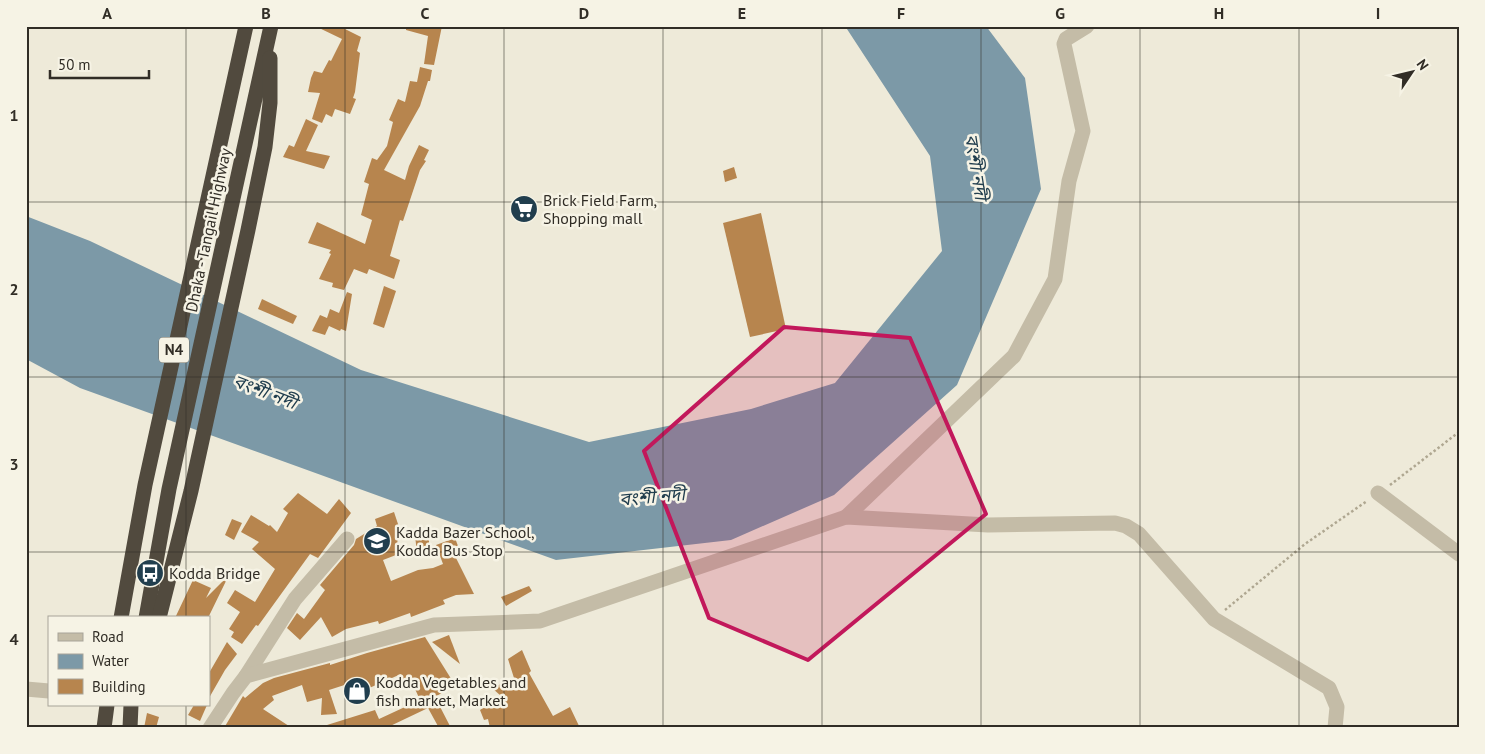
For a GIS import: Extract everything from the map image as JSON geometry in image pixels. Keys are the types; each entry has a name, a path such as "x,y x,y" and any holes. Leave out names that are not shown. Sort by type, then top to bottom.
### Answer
{"highway":[{"name":"Dhaka - Tangail Highway","path":"122,616 145,485 246,26"},
{"name":"Dhaka - Tangail Highway","path":"146,616 169,489 270,28"},
{"path":"160,616 191,491 265,147 270,103 270,28"},
{"path":"104,728 107,706"},
{"path":"130,728 131,706"}],"street":[{"path":"846,517 1014,356 1055,279 1069,181 1083,131 1064,44 1066,38 1086,26"},
{"path":"1378,493 1459,554"},
{"path":"246,676 434,625 540,621 846,517 988,525 1116,523 1126,526 1139,534 1214,619 1329,688 1337,707 1335,728"},
{"path":"210,728 233,692 246,676 294,599 347,539"},
{"path":"26,689 48,691"}],"path":[{"path":"1214,619 1305,544 1378,493 1459,432"}],"highlighted area":[{"path":"784,327 910,338 986,514 808,660 709,618 644,451"}],"water":[{"name":"বংশী নদী","path":"845,26 986,26 1025,78 1041,189 957,385 834,495 731,540 556,560 80,388 26,359 26,216 90,241 361,370 589,442 751,409 835,383 942,251 930,156"}],"building":[{"path":"315,26 339,26 361,37 357,51 360,53 353,98 356,99 350,114 335,109 332,117 326,114 322,123 312,119 320,93 308,92 311,78 314,71 322,73 329,60 331,61 342,39"},
{"path":"406,26 442,26 434,65 424,64 428,36 406,30"},
{"path":"420,67 432,70 430,81 428,81 420,106 384,170 405,180 419,145 429,150 424,160 426,161 420,170 403,221 400,220 390,256 400,260 394,279 369,269 367,274 354,269 344,290 332,287 333,283 319,279 331,254 329,253 331,250 308,243 317,222 365,244 372,220 361,215 369,184 364,182 372,158 377,160 387,146 393,122 389,120 398,99 405,102 410,81 417,82"},
{"path":"306,119 318,125 306,151 330,156 324,169 283,157 289,145 294,147"},
{"path":"734,167 737,178 725,182 723,171"},
{"path":"761,213 786,329 750,337 723,223"},
{"path":"384,286 396,291 384,328 373,324"},
{"path":"347,292 352,294 346,331 341,329 340,331 329,326 325,335 312,331 320,315 327,318 330,309 339,313"},
{"path":"262,299 297,316 293,324 258,309"},
{"path":"298,493 327,514 339,499 351,513 318,558 310,554 258,626 256,625 242,644 231,637 234,632 229,629 240,612 227,603 235,590 255,602 275,569 252,549 259,542 241,532 251,515 270,525 277,532 288,513 283,509"},
{"path":"394,512 399,527 396,555 383,560 391,581 418,570 433,568 443,564 436,545 455,538 461,554 455,556 474,594 456,595 443,600 445,604 411,617 410,613 379,624 378,621 346,629 332,637 321,617 300,640 287,628 297,613 304,619 325,590 320,585 354,545 356,539 377,526 375,519"},
{"path":"232,519 242,523 234,540 225,535"},
{"path":"429,535 429,547 417,552 415,536"},
{"path":"193,580 211,588 206,598 224,580 226,581 209,616 176,616"},
{"path":"529,586 532,591 506,606 501,597"},
{"path":"449,635 460,664 432,642"},
{"path":"425,637 455,685 435,697 451,728 439,728 428,708 386,728 327,728 327,725 375,710 379,719 420,700 411,680 404,683 401,674 367,689 363,679 329,690 337,714 321,715 322,698 307,702 302,685 272,696 274,700 263,709 292,728 224,728 243,696 245,698 263,683 274,678 330,663 330,665"},
{"path":"227,642 237,654 210,696 210,671"},
{"path":"522,650 531,671 529,673 553,716 570,707 580,728 490,728 488,719 484,720 480,710 501,696 492,688 514,678 508,659"},
{"path":"193,706 207,706 200,721 188,715"},
{"path":"147,713 159,717 156,728 144,728"}],"place":[{"name":"Brick Field Farm, Shopping mall","path":"524,209"},
{"name":"Kadda Bazer School, Kodda Bus Stop","path":"377,541"},
{"name":"Kodda Bridge","path":"150,573"},
{"name":"Kodda Vegetables and fish market, Market","path":"357,691"}]}
